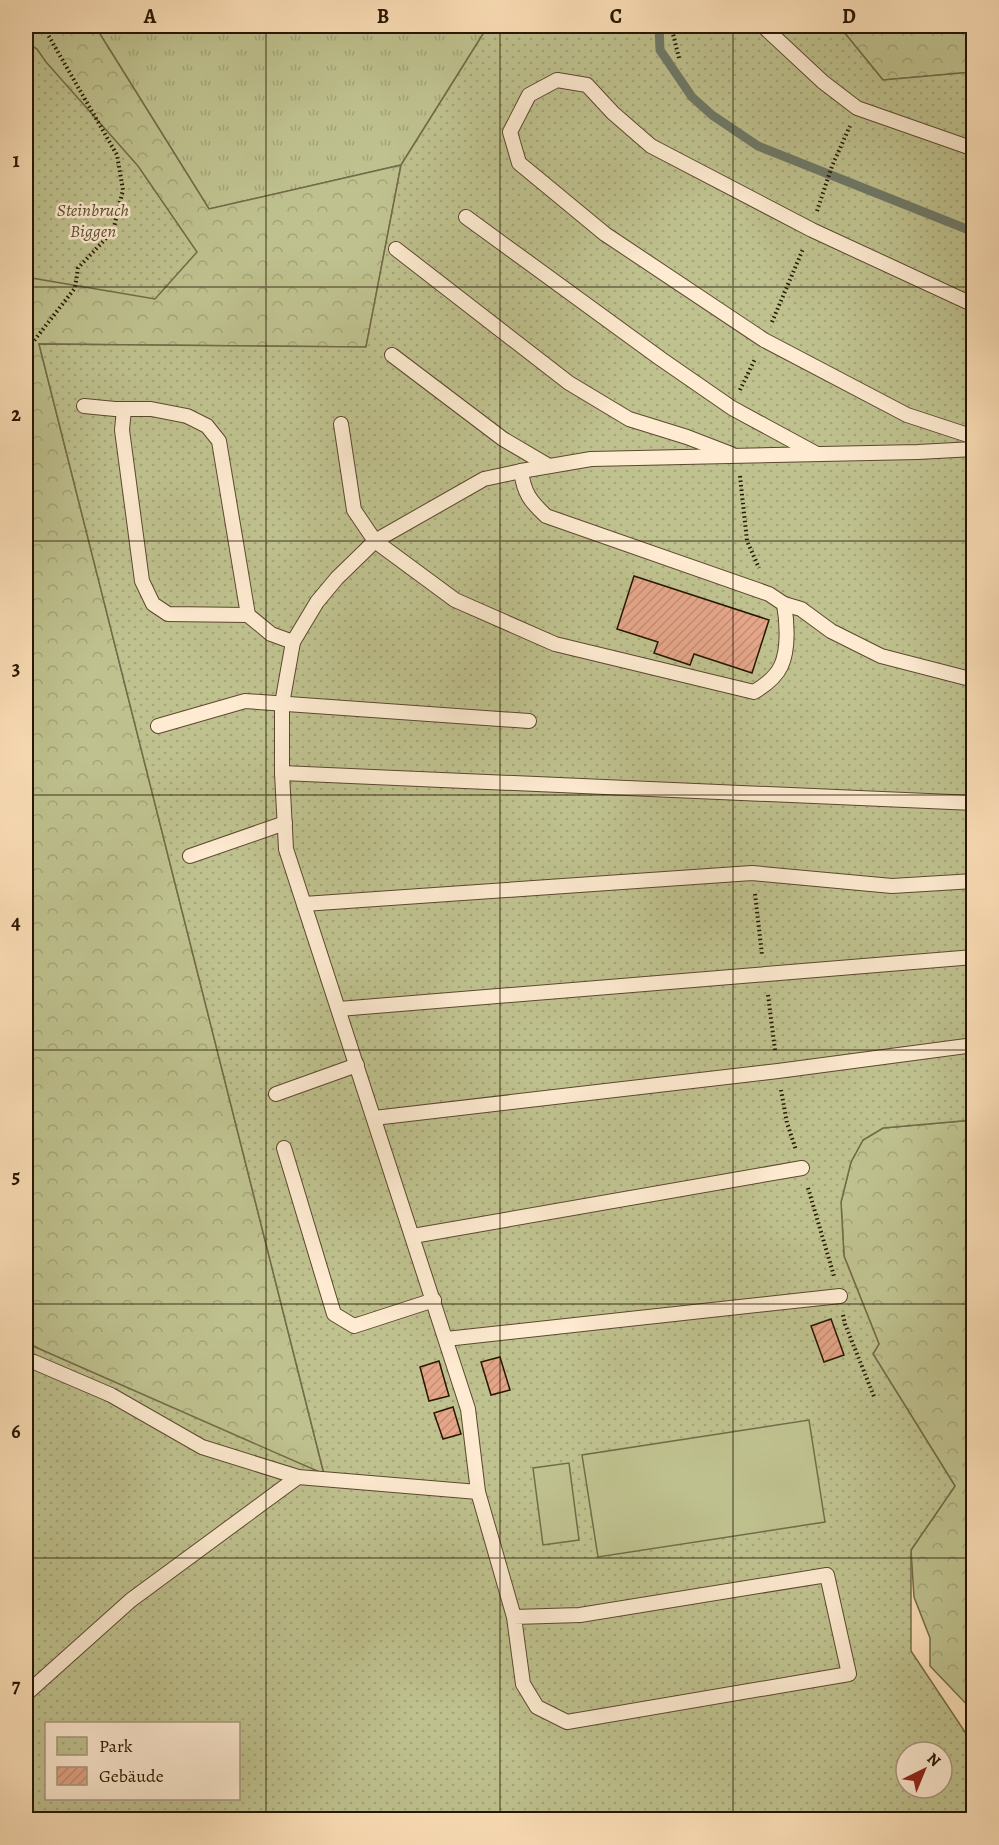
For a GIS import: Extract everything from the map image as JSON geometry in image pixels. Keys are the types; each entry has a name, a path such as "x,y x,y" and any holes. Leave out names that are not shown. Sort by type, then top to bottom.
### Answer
{"lane":[{"path":"763,26 823,82 857,108 974,149"},
{"path":"974,305 812,230 651,146 613,113 587,85 557,80 530,95 510,132 519,163 596,227 764,340 907,415 974,437"},
{"path":"466,217 732,408 817,454"},
{"path":"396,249 569,383 629,419 738,456"},
{"path":"392,355 503,439 549,466"},
{"path":"84,406 151,409 187,416 207,426 219,441 248,615"},
{"path":"124,409 122,430 142,581 153,604 168,614 248,615 271,634 293,642"},
{"path":"341,424 354,510 375,541 455,600 555,644 754,692 766,685 782,666 787,622 784,604"},
{"path":"514,1617 580,1616 827,1575 849,1674 567,1722 537,1707 524,1684 514,1617 478,1492 468,1409 286,849 282,773 282,704 293,642 317,602 337,578 375,541 484,479 591,459 974,449"},
{"path":"520,471 523,485 531,502 546,516 769,594 784,604 801,609 831,631 881,656 974,680"},
{"path":"158,726 245,701 529,721"},
{"path":"282,773 974,803"},
{"path":"190,856 285,823"},
{"path":"304,904 752,873 892,886 974,881"},
{"path":"339,1009 974,957"},
{"path":"374,1118 778,1071 974,1045"},
{"path":"276,1094 357,1065"},
{"path":"284,1148 334,1314 354,1326 434,1300"},
{"path":"413,1236 802,1168"},
{"path":"446,1339 840,1296"},
{"path":"26,1360 111,1395 202,1447 298,1478 478,1492"},
{"path":"26,1694 131,1600 298,1478"}],"path":[{"path":"26,351 75,288 78,268 113,231 123,190 117,155 43,26"},
{"path":"670,26 679,58"},
{"path":"732,408 812,230 832,166 857,108"},
{"path":"738,456 747,542 769,594"},
{"path":"752,873 763,966 766,973 787,1123 840,1296 845,1324 874,1399"}],"green space":[{"path":"26,26 95,26 209,209 401,165 366,347 39,344 324,1474 82,1371 26,1342"},
{"path":"95,26 488,26 401,165 209,209"},
{"path":"488,26 839,26 883,80 973,72 973,1120 883,1128 863,1140 851,1162 841,1202 844,1256 879,1344 873,1354 955,1486 911,1550 911,1651 973,1744 973,1819 26,1819 26,1343 324,1474 39,344 366,347 401,165"},
{"path":"839,26 973,26 973,72 883,80"},
{"name":"Steinbruch Biggen","path":"26,42 37,49 138,166 197,252 155,299 26,277"},
{"path":"973,1120 973,1711 930,1666 930,1638 914,1597 911,1550 955,1486 873,1354 879,1344 844,1256 841,1202 851,1162 863,1140 883,1128"},
{"path":"809,1420 825,1522 598,1557 582,1455"},
{"path":"569,1463 579,1540 543,1545 533,1468"}],"building":[{"path":"634,576 769,620 752,673 694,654 690,665 654,653 658,642 617,629"},
{"path":"831,1319 844,1355 824,1362 811,1326"},
{"path":"500,1357 510,1390 491,1395 481,1362"},
{"path":"439,1361 449,1396 429,1401 420,1367"},
{"path":"453,1407 461,1434 443,1439 434,1413"}],"waterway":[{"path":"659,26 660,50 692,97 712,115 758,146 974,232"}]}
